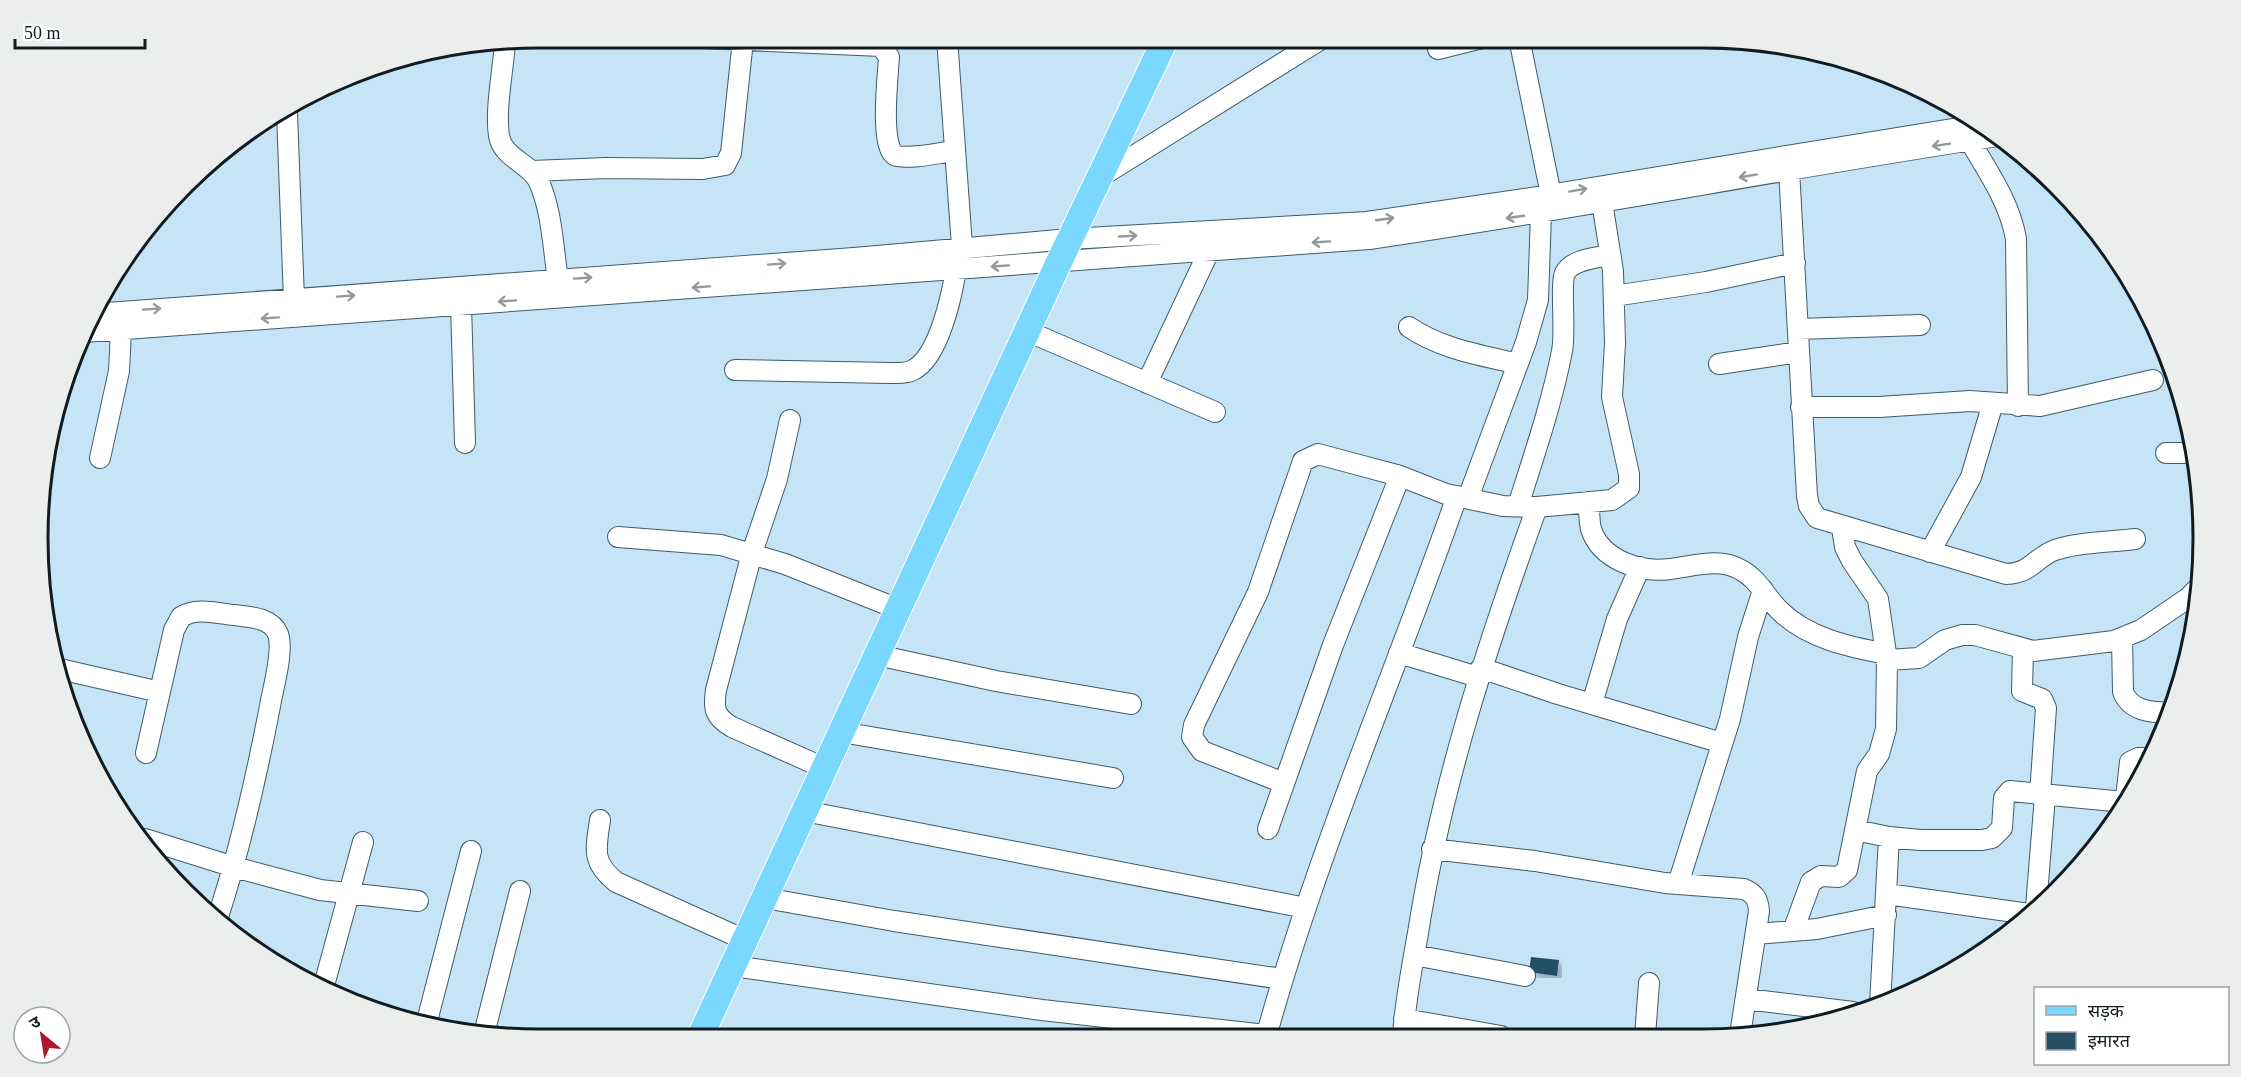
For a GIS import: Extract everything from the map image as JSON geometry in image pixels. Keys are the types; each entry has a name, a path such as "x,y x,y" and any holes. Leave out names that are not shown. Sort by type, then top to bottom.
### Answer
{"main road":[{"path":"704,1029 1064,250 1161,48"}],"street":[{"path":"532,171 606,168 703,169 725,165 731,153 745,48"},
{"path":"882,48 889,57 886,135 890,151 895,156 906,156 954,151"},
{"path":"735,370 890,373 912,370 928,354 946,318 960,269 962,249 948,48"},
{"path":"1100,177 1307,48"},
{"path":"1438,50 1445,48"},
{"path":"1521,48 1551,195"},
{"path":"505,49 500,137 510,155 532,171 545,199 558,280"},
{"path":"287,118 294,300"},
{"path":"95,331 960,269 1064,250 1368,222 1551,195 1968,126"},
{"path":"104,313 962,249 1210,249 1369,238 1541,213 1789,169 1985,138"},
{"path":"1970,141 2004,200 2013,222 2016,239 2018,406"},
{"path":"1789,169 1801,407 1809,506 1817,518 1842,528 2006,573 2019,573 2056,550 2135,539"},
{"path":"1284,783 1202,751 1192,737 1194,725 1258,591 1304,461 1318,454 1400,476 1463,497 1527,506 1612,500 1629,488 1630,482 1612,397 1614,296 1602,202"},
{"path":"1268,1029 1306,908 1399,653 1518,364 1538,300 1541,213"},
{"path":"1147,383 1210,249"},
{"path":"1403,1028 1432,849 1527,506 1563,349 1565,315 1563,281 1566,273 1576,263 1610,255"},
{"path":"1614,296 1707,282 1795,263"},
{"path":"461,304 465,443"},
{"path":"1798,329 1920,325"},
{"path":"1409,327 1449,347 1518,364"},
{"path":"100,458 119,371 121,329"},
{"path":"1027,331 1215,412"},
{"path":"1719,364 1799,352"},
{"path":"1801,407 1879,406 1951,401 2018,406 2059,403 2119,386 2153,380"},
{"path":"1930,552 1971,477 1993,403"},
{"path":"790,420 777,479 752,553 716,690 715,711 720,720 732,727 824,768"},
{"path":"2166,453 2186,453"},
{"path":"1268,829 1355,587 1400,476"},
{"path":"1589,502 1591,528 1603,551 1614,559 1640,567 1666,570 1719,562 1742,570 1787,617 1842,646 1887,657 1919,658 1945,640 1962,635 1975,635 2023,649 2050,650 2122,638 2190,596"},
{"path":"1793,931 1811,882 1821,876 1839,877 1847,870 1867,771 1879,754 1886,729 1887,657 1878,599 1852,561 1842,528"},
{"path":"618,537 700,542 752,553 898,609"},
{"path":"1592,704 1617,619 1640,567"},
{"path":"1678,884 1733,708 1754,614 1763,590"},
{"path":"146,753 177,621 186,613 197,611 259,618 271,625 277,633 274,685 255,781 234,867 220,911"},
{"path":"2122,638 2123,692 2126,699 2139,709 2161,712"},
{"path":"2023,649 2022,691 2042,699 2046,708 2037,897"},
{"path":"1399,653 1480,672 1722,743"},
{"path":"877,655 996,681 1131,704"},
{"path":"67,671 160,692"},
{"path":"841,732 1113,778"},
{"path":"2128,783 2130,762 2140,758"},
{"path":"1854,830 1920,840 1992,838 2002,828 2006,794 2016,790 2043,795 2116,801"},
{"path":"804,811 1306,908"},
{"path":"600,820 596,850 599,865 605,873 616,882 745,940"},
{"path":"1881,995 1889,837"},
{"path":"152,841 234,867 321,890 418,901"},
{"path":"326,980 351,895 363,842"},
{"path":"1432,849 1545,862 1678,884 1744,889 1751,892 1758,902 1756,934 1741,1027"},
{"path":"428,1016 471,851"},
{"path":"486,1026 520,891"},
{"path":"1887,894 2019,913"},
{"path":"765,898 894,921 1282,979"},
{"path":"1756,934 1817,929 1886,915"},
{"path":"1414,955 1525,976"},
{"path":"733,966 1042,1010 1206,1029"},
{"path":"1646,1029 1649,983"},
{"path":"1746,999 1836,1010"}],"building":[{"path":"1531,957 1559,960 1557,976 1529,972"}]}
